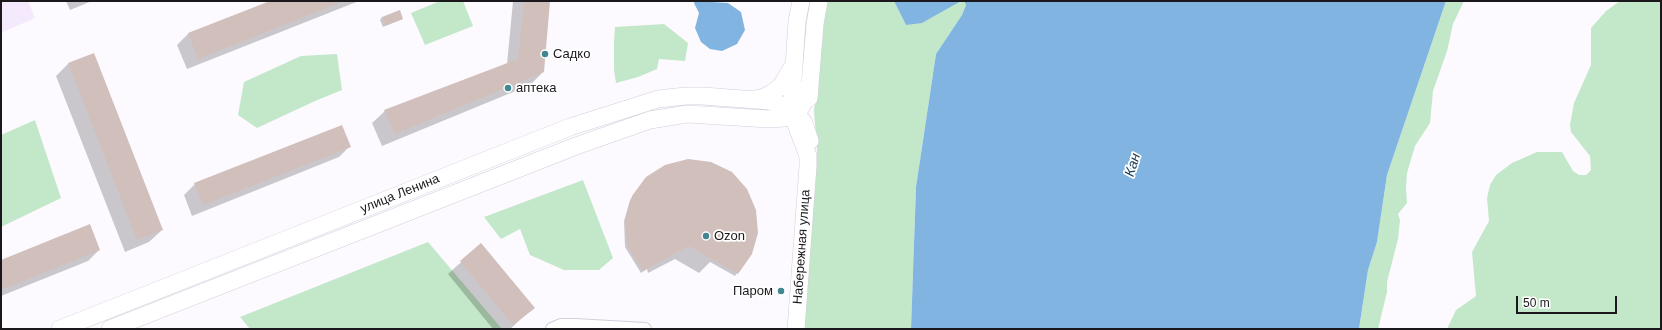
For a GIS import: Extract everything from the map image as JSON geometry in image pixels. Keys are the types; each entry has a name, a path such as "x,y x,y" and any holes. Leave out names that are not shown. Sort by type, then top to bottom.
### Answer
{"main road":[{"name":"Набережная улица","path":"801,1 792,96 797,127 807,143"},
{"name":"Набережная улица","path":"796,329 808,166 807,143 809,86 815,24 819,1"},
{"name":"улица Ленина","path":"748,100 762,98 781,86 794,64"},
{"path":"794,113 804,104 809,86"},
{"name":"улица Ленина","path":"60,329 570,127 642,104 671,97 703,96 769,101 780,104 794,113 785,118 769,119 687,114 650,120 569,148 110,329"},
{"name":"улица Ленина","path":"769,119 786,125 807,143"}],"street":[{"path":"552,329 561,325 645,329"}],"shaded area":[{"path":"1,1 28,1 35,18 1,33"}],"green space":[{"path":"440,1 463,1 473,26 425,45 411,13"},
{"path":"826,1 894,1 906,25 934,16 957,2 964,1 966,5 962,15 936,54 916,187 911,329 802,329 817,150 814,111"},
{"path":"1446,1 1464,1 1453,24 1447,51 1433,91 1430,123 1415,146 1407,173 1407,203 1398,214 1400,220 1398,239 1387,282 1387,292 1378,329 1359,329 1368,270 1377,242 1387,175"},
{"path":"1620,1 1661,1 1661,329 1447,329 1456,310 1476,296 1472,252 1489,221 1487,198 1490,185 1496,175 1512,163 1537,152 1562,152 1573,171 1579,175 1586,175 1591,170 1590,156 1571,132 1570,125 1574,103 1591,65 1591,28 1606,11"},
{"path":"664,24 688,43 685,61 659,59 657,69 638,77 616,83 614,70 615,27"},
{"path":"337,54 342,90 257,128 238,115 244,82 301,56"},
{"path":"35,120 61,198 1,227 1,135"},
{"path":"583,180 613,258 599,270 564,270 530,255 520,229 501,239 484,217"},
{"path":"428,242 502,329 250,329 240,317"}],"water":[{"path":"695,1 728,3 741,12 745,30 737,44 722,51 710,49 701,42 695,28 699,13 694,3"},
{"path":"894,1 961,1 922,23 906,25"},
{"name":"Кан","path":"964,1 1446,1 1387,175 1377,242 1368,270 1359,329 911,329 916,187 936,54 962,15 966,5"}],"building":[{"path":"270,1 344,1 198,59 188,33"},
{"path":"524,1 550,1 544,72 395,134 384,110 518,59"},
{"path":"400,10 403,19 385,26 382,17"},
{"path":"94,53 163,230 137,240 68,63"},
{"path":"342,125 351,147 203,205 194,183"},
{"path":"688,159 711,162 732,172 747,189 756,210 758,233 752,254 738,274 689,246 643,271 627,245 625,219 632,196 646,177 665,165"},
{"path":"90,224 100,250 1,290 1,260"},
{"path":"481,243 535,308 513,325 460,261"}],"place":[{"name":"Садко","path":"545,54"},
{"name":"аптека","path":"508,88"},
{"name":"Ozon","path":"706,236"},
{"name":"Паром","path":"781,291"}]}
